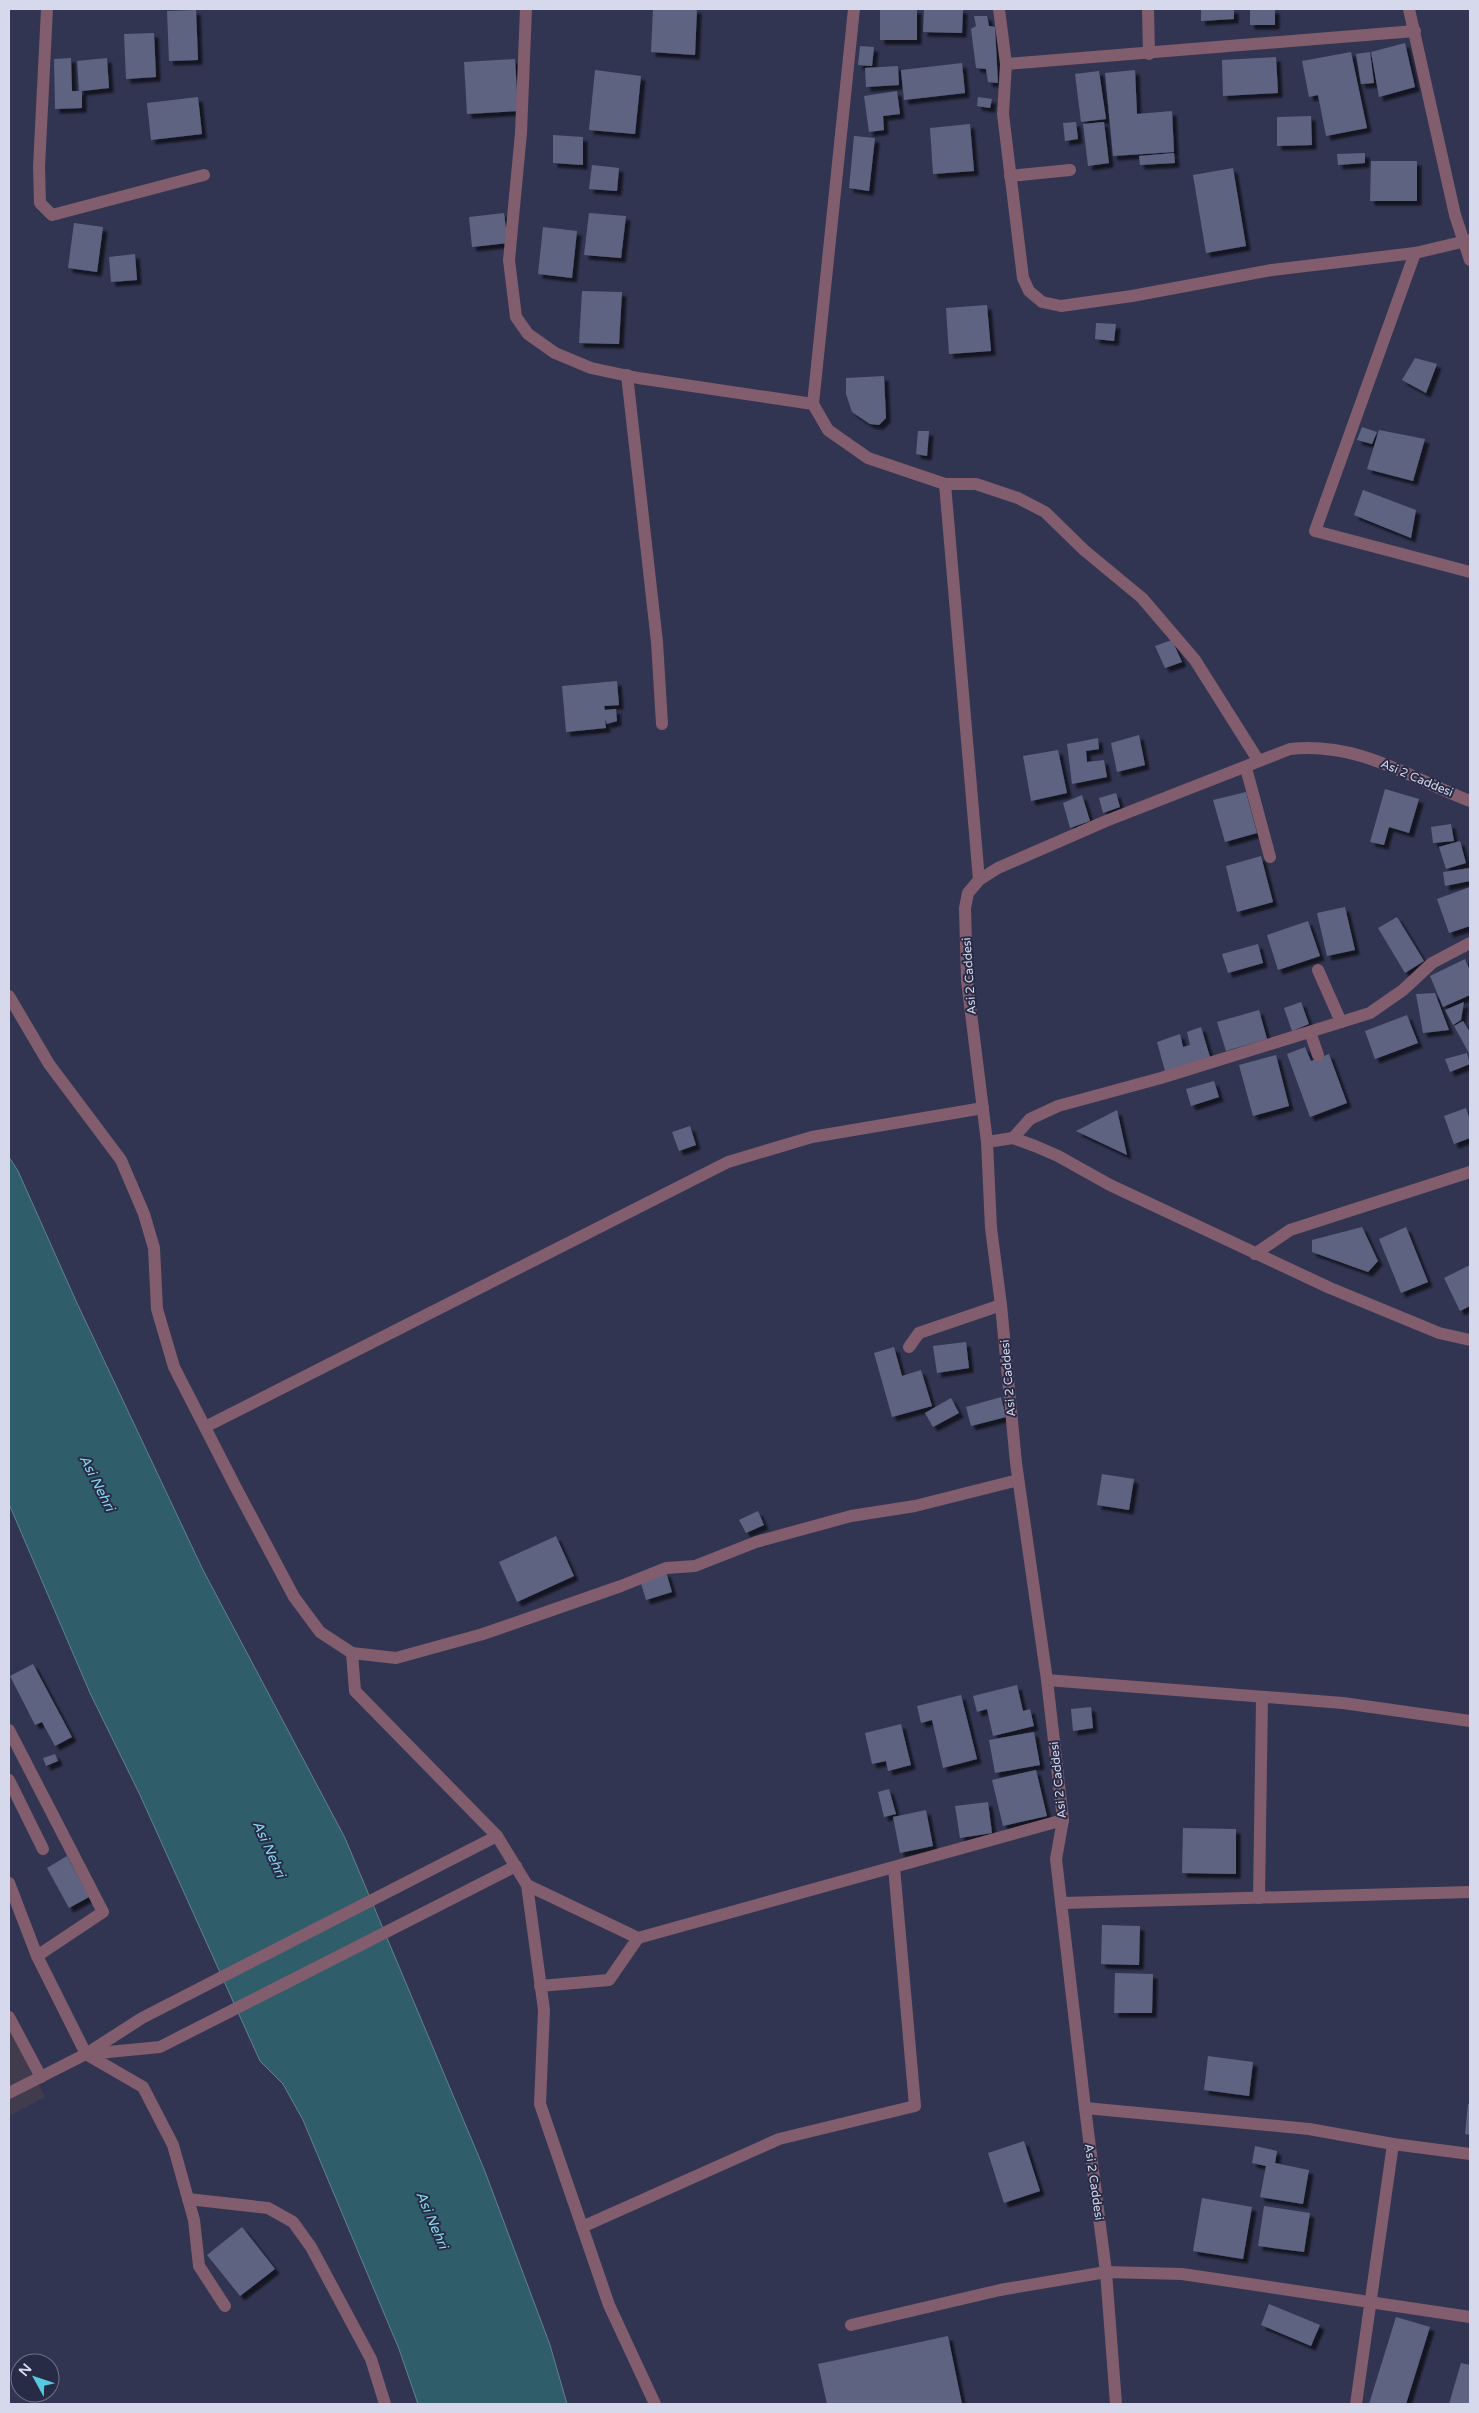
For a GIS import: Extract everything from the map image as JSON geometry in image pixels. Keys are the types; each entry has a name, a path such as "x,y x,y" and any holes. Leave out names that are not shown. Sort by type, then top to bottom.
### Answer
{"street":[{"path":"47,9 39,168 40,203 52,215 204,175"},
{"path":"526,9 521,133 509,260 516,317 528,334 555,353 591,368 813,404"},
{"path":"854,9 813,404 828,430 868,458 945,484 976,484 1018,498 1045,512 1084,550 1142,598 1195,660 1258,760"},
{"path":"999,9 1006,64 1003,114 1023,278 1029,291 1042,302 1061,306 1132,296 1272,270 1415,253 1468,241"},
{"path":"1148,9 1149,54"},
{"path":"1409,9 1455,216 1468,241 1470,260"},
{"path":"1006,64 1149,54 1415,31"},
{"path":"1010,176 1070,170"},
{"path":"1415,253 1315,531 1470,572"},
{"path":"627,375 657,642 662,724"},
{"path":"945,484 979,880"},
{"name":"Asi 2 Caddesi","path":"1116,2404 1106,2272 1056,1858 1063,1820 1047,1680 1018,1480 1001,1305 991,1228 987,1142 967,981 965,908 968,893 979,880 998,868 1096,825 1246,768 1258,760 1290,749 1310,747 1341,751 1384,762 1470,801"},
{"path":"1246,768 1270,856"},
{"path":"1013,1138 1030,1119 1058,1106 1162,1078 1370,1013 1403,990 1432,963 1469,947"},
{"path":"1318,970 1341,1022"},
{"path":"9,996 49,1064 121,1160 144,1214 154,1248 156,1309 174,1368 294,1597 320,1632 352,1653 396,1658 482,1634 621,1586 666,1568 695,1566 756,1542 851,1516 915,1506 1018,1480"},
{"path":"1310,1032 1318,1055"},
{"path":"205,1427 728,1162 812,1137 983,1108"},
{"path":"987,1142 1013,1138 1058,1156 1110,1185 1330,1288 1439,1333 1470,1340"},
{"path":"1255,1254 1290,1230 1470,1172"},
{"path":"909,1347 919,1333 1001,1305"},
{"path":"352,1653 355,1690 498,1836 527,1885 544,2010 540,2104 609,2305 655,2404"},
{"path":"1047,1680 1343,1703 1470,1721"},
{"path":"1259,1898 1262,1698"},
{"path":"9,1730 103,1912 37,1956"},
{"path":"9,1780 42,1849"},
{"path":"540,1986 609,1980 638,1938 1063,1820"},
{"path":"9,2093 86,2054 142,2018 498,1836"},
{"path":"86,2054 160,2047 516,1866"},
{"path":"582,2227 779,2139 915,2106 894,1867"},
{"path":"9,1883 37,1956 86,2054 144,2087 172,2145 194,2220 199,2266 225,2306"},
{"path":"527,1885 638,1938"},
{"path":"1062,1903 1470,1892"},
{"path":"9,2016 41,2077"},
{"path":"1085,2108 1309,2128 1393,2144 1470,2154"},
{"path":"1356,2404 1393,2144"},
{"path":"188,2199 268,2208 293,2222 310,2247 371,2359 384,2404"},
{"path":"851,2325 1000,2290 1106,2272 1182,2274 1315,2295 1370,2300 1470,2317"}],"shaded area":[{"path":"9,2026 45,2097 9,2116"}],"water":[{"name":"Asi Nehri","path":"9,1157 18,1171 76,1301 203,1570 345,1838 484,2169 550,2345 567,2404 418,2404 399,2349 303,2120 283,2084 260,2061 140,1795 90,1693 9,1504"}],"building":[{"path":"653,9 697,9 695,55 651,52"},
{"path":"880,9 917,9 917,40 880,40"},
{"path":"924,9 963,9 962,33 923,32"},
{"path":"1201,9 1234,9 1234,19 1201,21"},
{"path":"1250,9 1275,9 1275,25 1250,25"},
{"path":"196,10 198,60 169,61 167,11"},
{"path":"974,16 987,16 989,26 995,27 998,83 988,82 986,69 976,68 971,29 976,26"},
{"path":"154,33 156,77 126,79 124,34"},
{"path":"1405,43 1415,87 1379,97 1371,52"},
{"path":"860,46 874,47 872,66 858,65"},
{"path":"1351,52 1367,128 1326,136 1318,95 1309,97 1302,61"},
{"path":"1370,52 1374,83 1361,84 1356,54"},
{"path":"1276,57 1278,93 1223,96 1222,60"},
{"path":"71,58 72,91 79,91 77,61 107,58 109,88 82,91 82,108 55,109 54,59"},
{"path":"515,59 518,111 467,114 464,62"},
{"path":"962,63 965,93 904,100 901,70"},
{"path":"898,66 899,85 866,87 865,68"},
{"path":"595,70 641,76 635,134 589,130"},
{"path":"1135,70 1137,114 1172,111 1174,152 1113,156 1105,73"},
{"path":"1099,71 1106,119 1081,122 1075,74"},
{"path":"897,91 900,114 883,116 884,130 869,132 864,96"},
{"path":"198,97 202,134 151,140 147,103"},
{"path":"978,97 992,99 990,108 977,106"},
{"path":"1311,116 1312,145 1277,146 1277,117"},
{"path":"1076,122 1078,139 1065,141 1063,123"},
{"path":"1104,122 1109,163 1088,166 1083,124"},
{"path":"970,124 974,171 933,174 930,128"},
{"path":"553,135 583,137 583,165 553,163"},
{"path":"854,136 875,138 869,191 849,188"},
{"path":"1174,153 1175,163 1140,165 1139,156"},
{"path":"1365,153 1365,163 1338,165 1337,154"},
{"path":"1371,161 1417,161 1417,201 1370,201"},
{"path":"592,165 619,168 617,191 589,189"},
{"path":"1233,168 1246,246 1206,253 1193,175"},
{"path":"504,213 508,243 472,247 469,217"},
{"path":"589,213 626,216 621,258 584,255"},
{"path":"74,223 103,227 97,272 68,268"},
{"path":"543,227 577,231 572,278 538,274"},
{"path":"135,254 137,280 111,282 109,257"},
{"path":"582,291 622,292 619,344 579,343"},
{"path":"987,305 991,351 949,354 946,308"},
{"path":"1096,323 1116,324 1114,341 1095,339"},
{"path":"1415,358 1437,364 1426,393 1402,380"},
{"path":"884,376 886,418 879,425 870,424 852,412 846,394 846,378"},
{"path":"1362,427 1377,432 1372,444 1357,440"},
{"path":"1379,430 1425,439 1413,481 1367,469"},
{"path":"918,431 929,431 927,456 916,454"},
{"path":"1363,490 1416,510 1411,538 1354,515"},
{"path":"1172,640 1182,662 1165,668 1155,646"},
{"path":"617,681 619,705 604,706 605,710 616,709 617,721 607,724 605,719 606,728 566,732 562,686"},
{"path":"1139,735 1145,765 1117,772 1111,743"},
{"path":"1098,738 1099,749 1086,751 1087,762 1104,760 1107,777 1072,784 1067,744"},
{"path":"1058,750 1067,793 1031,801 1023,756"},
{"path":"1385,789 1419,799 1409,833 1389,827 1384,845 1370,842"},
{"path":"1246,792 1257,833 1225,842 1213,800"},
{"path":"1116,793 1120,807 1103,813 1099,798"},
{"path":"1082,795 1090,821 1070,828 1063,803"},
{"path":"1451,824 1454,841 1433,843 1431,827"},
{"path":"1460,841 1466,863 1446,869 1439,847"},
{"path":"1261,856 1273,902 1237,912 1226,866"},
{"path":"1470,868 1470,881 1445,886 1443,872"},
{"path":"1470,887 1470,926 1449,933 1437,899"},
{"path":"1345,907 1355,950 1327,956 1317,913"},
{"path":"1397,917 1424,961 1405,973 1378,928"},
{"path":"1308,921 1320,956 1278,970 1267,935"},
{"path":"1258,944 1263,963 1228,973 1222,954"},
{"path":"1465,959 1470,971 1470,995 1443,1007 1430,976"},
{"path":"1435,993 1449,1030 1423,1033 1416,994"},
{"path":"1301,1002 1309,1024 1292,1031 1284,1008"},
{"path":"1464,1002 1461,1020 1453,1025 1445,1010"},
{"path":"1259,1010 1267,1039 1226,1051 1217,1022"},
{"path":"1407,1015 1418,1043 1375,1059 1365,1031"},
{"path":"1463,1021 1470,1032 1470,1055 1454,1026"},
{"path":"1201,1027 1210,1057 1165,1071 1157,1042 1180,1034 1183,1047 1190,1045 1187,1032"},
{"path":"1305,1047 1311,1061 1329,1054 1347,1103 1310,1117 1287,1054"},
{"path":"1467,1053 1470,1064 1450,1072 1445,1059"},
{"path":"1276,1055 1289,1106 1253,1116 1239,1065"},
{"path":"1214,1081 1219,1097 1191,1106 1186,1089"},
{"path":"1466,1108 1470,1120 1470,1138 1454,1144 1444,1116"},
{"path":"1117,1110 1127,1155 1076,1131"},
{"path":"690,1126 696,1145 679,1151 672,1132"},
{"path":"1362,1227 1378,1261 1368,1272 1312,1252 1312,1240"},
{"path":"1406,1227 1428,1282 1401,1293 1379,1239"},
{"path":"1470,1265 1470,1306 1460,1311 1444,1278"},
{"path":"966,1342 969,1368 937,1373 933,1346"},
{"path":"894,1347 902,1376 921,1370 932,1406 892,1417 874,1353"},
{"path":"1001,1397 1006,1417 971,1426 966,1407"},
{"path":"951,1398 959,1413 933,1427 925,1413"},
{"path":"1102,1474 1134,1479 1129,1510 1097,1505"},
{"path":"758,1511 764,1525 746,1533 739,1520"},
{"path":"556,1536 574,1576 517,1602 499,1562"},
{"path":"666,1572 672,1592 646,1600 640,1580"},
{"path":"33,1664 72,1737 55,1746 42,1722 35,1725 10,1676"},
{"path":"1017,1685 1023,1711 1030,1709 1034,1726 993,1736 987,1709 977,1712 973,1696"},
{"path":"961,1695 977,1759 943,1768 932,1720 921,1723 917,1706"},
{"path":"1091,1707 1093,1728 1073,1731 1071,1709"},
{"path":"901,1724 911,1765 888,1771 886,1761 872,1764 865,1733"},
{"path":"1034,1732 1040,1765 995,1773 989,1740"},
{"path":"55,1754 58,1761 46,1766 43,1758"},
{"path":"1036,1770 1047,1816 1003,1826 992,1780"},
{"path":"889,1789 896,1814 884,1817 878,1792"},
{"path":"988,1802 992,1833 960,1838 955,1806"},
{"path":"926,1810 933,1846 900,1853 893,1817"},
{"path":"1183,1828 1236,1829 1236,1874 1182,1873"},
{"path":"67,1856 89,1897 69,1908 47,1868"},
{"path":"1102,1925 1140,1926 1139,1965 1101,1964"},
{"path":"1115,1973 1153,1974 1152,2013 1114,2013"},
{"path":"1208,2056 1253,2062 1249,2096 1204,2090"},
{"path":"1468,2104 1470,2104 1470,2135 1465,2134"},
{"path":"1024,2141 1040,2191 1004,2203 988,2153"},
{"path":"1255,2146 1277,2151 1275,2163 1309,2170 1303,2204 1260,2197 1266,2166 1252,2163"},
{"path":"1202,2198 1252,2207 1243,2259 1193,2251"},
{"path":"1264,2206 1310,2213 1304,2252 1258,2246"},
{"path":"242,2227 275,2269 240,2296 207,2255"},
{"path":"1269,2304 1320,2325 1311,2346 1261,2325"},
{"path":"1396,2317 1430,2327 1406,2404 1369,2404"},
{"path":"948,2336 962,2404 827,2404 818,2364"},
{"path":"1461,2363 1470,2365 1470,2404 1449,2404"}]}
